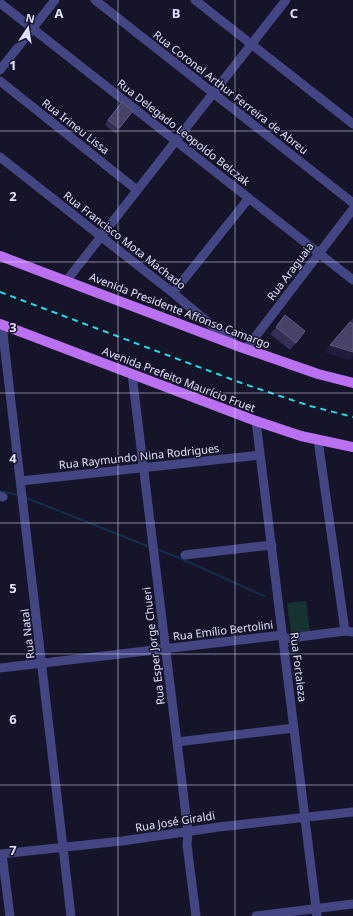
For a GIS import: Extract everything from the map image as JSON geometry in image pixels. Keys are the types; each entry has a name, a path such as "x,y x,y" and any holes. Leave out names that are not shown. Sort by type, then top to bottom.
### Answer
{"main road":[{"name":"Avenida Presidente Affonso Camargo","path":"0,256 67,280 246,349 318,374 353,383"},
{"name":"Avenida Prefeito Maurício Fruet","path":"1,325 256,421 318,440 353,447"}],"street":[{"path":"0,70 55,0"},
{"name":"Rua Coronel Arthur Ferreira de Abreu","path":"95,0 353,203"},
{"path":"195,0 353,124"},
{"path":"67,280 286,0"},
{"name":"Rua Delegado Leopoldo Belczak","path":"0,3 353,280"},
{"name":"Rua Irineu Lissa","path":"0,81 137,190"},
{"name":"Rua Francisco Mota Machado","path":"0,157 173,293 233,343"},
{"path":"173,293 249,198"},
{"name":"Rua Araguaia","path":"246,349 353,209"},
{"name":"Rua Natal","path":"1,325 43,663 71,916"},
{"name":"Rua Esper Jorge Chueri","path":"132,374 188,832 187,845 196,916"},
{"name":"Rua Fortaleza","path":"256,421 317,912"},
{"path":"318,440 349,632"},
{"name":"Rua Raymundo Nina Rodrigues","path":"22,490 143,468 260,455"},
{"path":"185,555 272,545"},
{"path":"349,632 349,623 353,621"},
{"name":"Rua Emílio Bertolini","path":"0,668 165,649 349,632"},
{"path":"177,742 294,728"},
{"name":"Rua José Giraldi","path":"1,854 122,841 219,827 353,812"},
{"path":"1,854 10,916"},
{"path":"256,916 317,912 353,904"}],"green space":[{"path":"306,601 310,631 291,634 287,603"}],"building":[{"path":"122,102 133,111 119,128 108,120"},
{"path":"285,315 305,331 296,343 276,327"},
{"path":"350,322 353,324 353,352 330,345"}],"waterway":[{"path":"0,491 18,495"},
{"path":"24,497 150,547"},
{"path":"156,549 182,559 264,596"}],"railway":[{"path":"0,292 244,384 310,406 353,417"}]}
